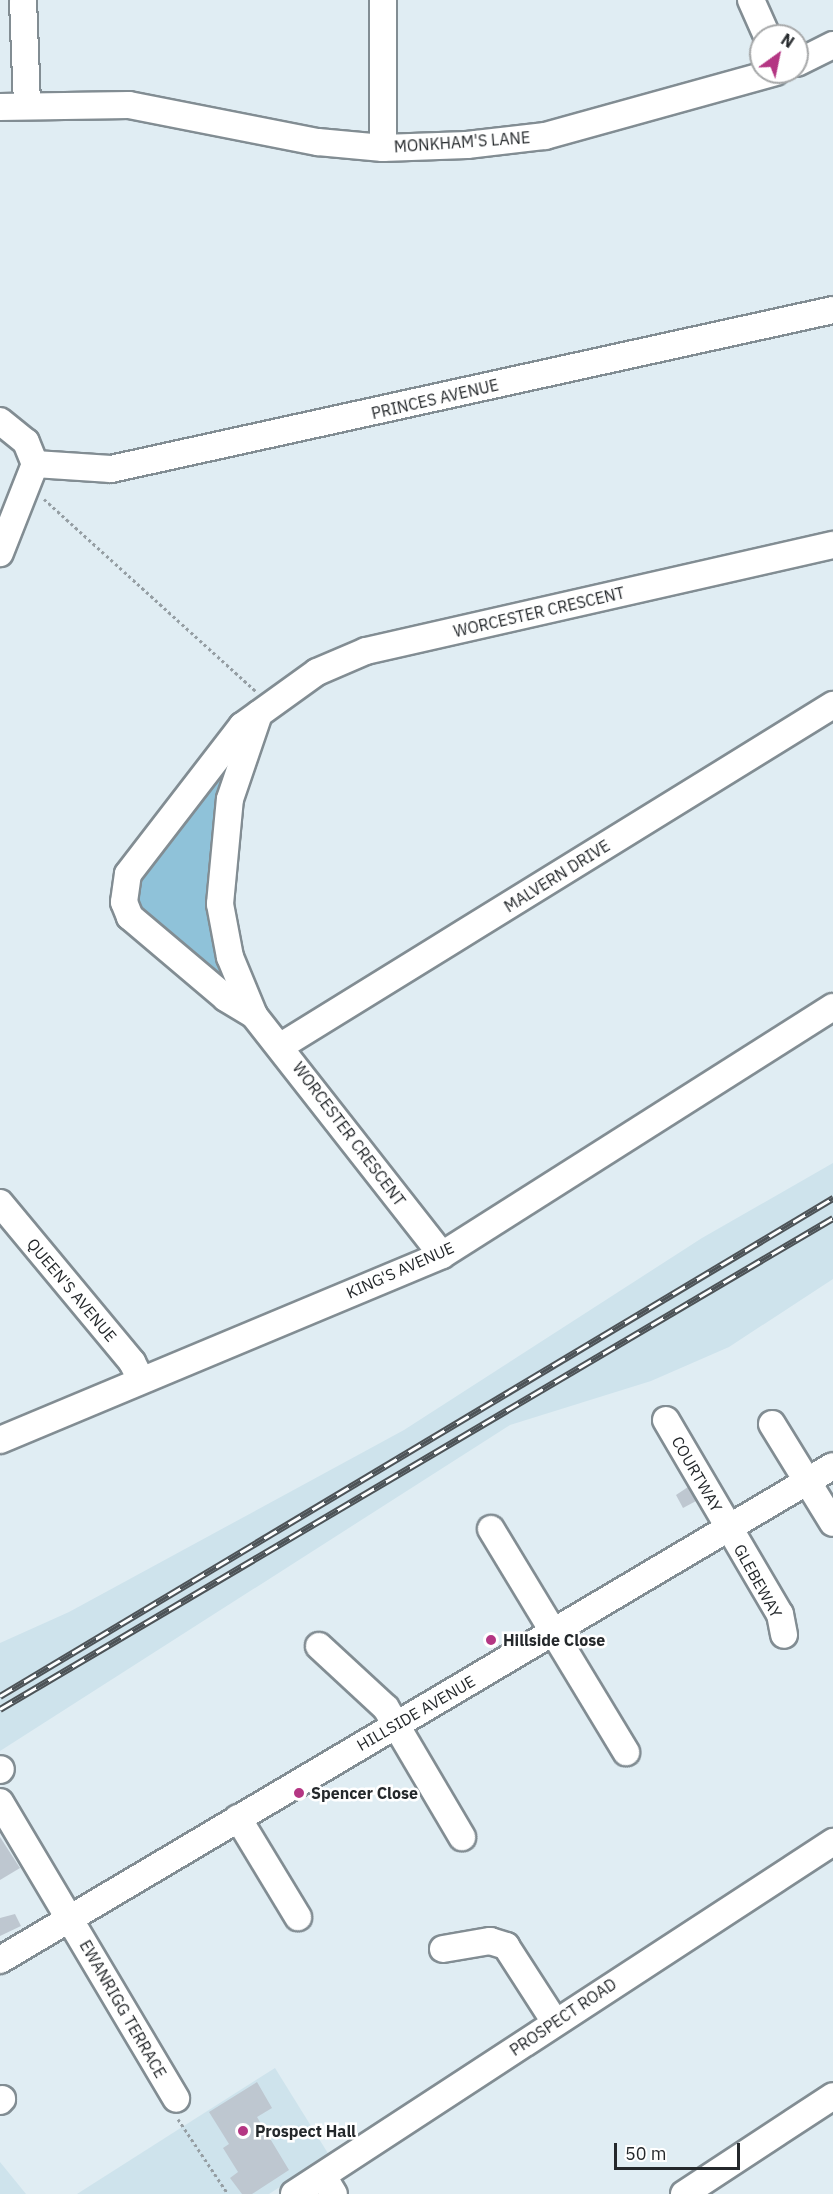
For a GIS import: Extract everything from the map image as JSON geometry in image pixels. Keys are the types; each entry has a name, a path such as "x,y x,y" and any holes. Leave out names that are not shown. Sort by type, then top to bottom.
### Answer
{"street":[{"path":"23,0 27,105"},
{"path":"383,0 383,148"},
{"path":"751,0 762,24"},
{"path":"809,57 833,45"},
{"name":"MONKHAM'S LANE","path":"0,107 129,105 318,142 383,148 545,136 749,79"},
{"name":"PRINCES AVENUE","path":"32,475 111,468 833,310"},
{"path":"0,421 26,442 32,475 0,553"},
{"name":"WORCESTER CRESCENT","path":"442,1255 281,1046 254,1015 144,933 130,917 123,886 219,754 265,710 317,672 366,651 833,545"},
{"name":"MALVERN DRIVE","path":"281,1046 833,705"},
{"name":"WORCESTER CRESCENT","path":"254,1015 230,957 220,903 230,799 265,710"},
{"name":"KING'S AVENUE","path":"0,1440 140,1378 442,1255 833,1007"},
{"name":"QUEEN'S AVENUE","path":"0,1203 132,1362 140,1378"},
{"name":"COURTWAY","path":"666,1420 729,1528"},
{"path":"772,1424 833,1523"},
{"name":"HILLSIDE AVENUE","path":"0,1960 833,1466"},
{"path":"491,1528 552,1633 626,1752"},
{"name":"GLEBEWAY","path":"729,1528 780,1614 784,1635"},
{"path":"320,1646 386,1708 394,1726 462,1837"},
{"name":"EWANRIGG TERRACE","path":"0,1802 176,2099"},
{"path":"238,1818 298,1917"},
{"name":"PROSPECT ROAD","path":"294,2194 328,2185 555,2022 833,1842"},
{"path":"442,1949 499,1941 555,2022"},
{"path":"684,2194 833,2097"}],"path":[{"path":"32,475 201,635 265,710"},
{"path":"176,2099 178,2119 228,2194"}],"shaded area":[{"path":"246,729 221,815 239,994 134,910 138,871"},
{"path":"833,1163 833,1279 729,1347 651,1381 510,1425 0,1751 0,1643 69,1612 404,1430 702,1238"},
{"path":"275,2068 329,2155 269,2194 77,2194"},
{"path":"0,2162 26,2194 0,2194"}],"building":[{"path":"688,1487 696,1501 683,1508 676,1495"},
{"path":"0,1837 20,1868 0,1880"},
{"path":"15,1914 21,1926 0,1936 0,1918"},
{"name":"Prospect Hall","path":"257,2082 272,2108 257,2117 289,2170 252,2194 242,2194 230,2178 238,2172 223,2148 229,2144 209,2112"}],"railway":[{"path":"0,1696 833,1198"},
{"path":"0,1709 833,1218"}],"place":[{"name":"Hillside Close","path":"491,1640"},
{"name":"Spencer Close","path":"299,1793"},
{"name":"Prospect Hall","path":"243,2131"}]}
